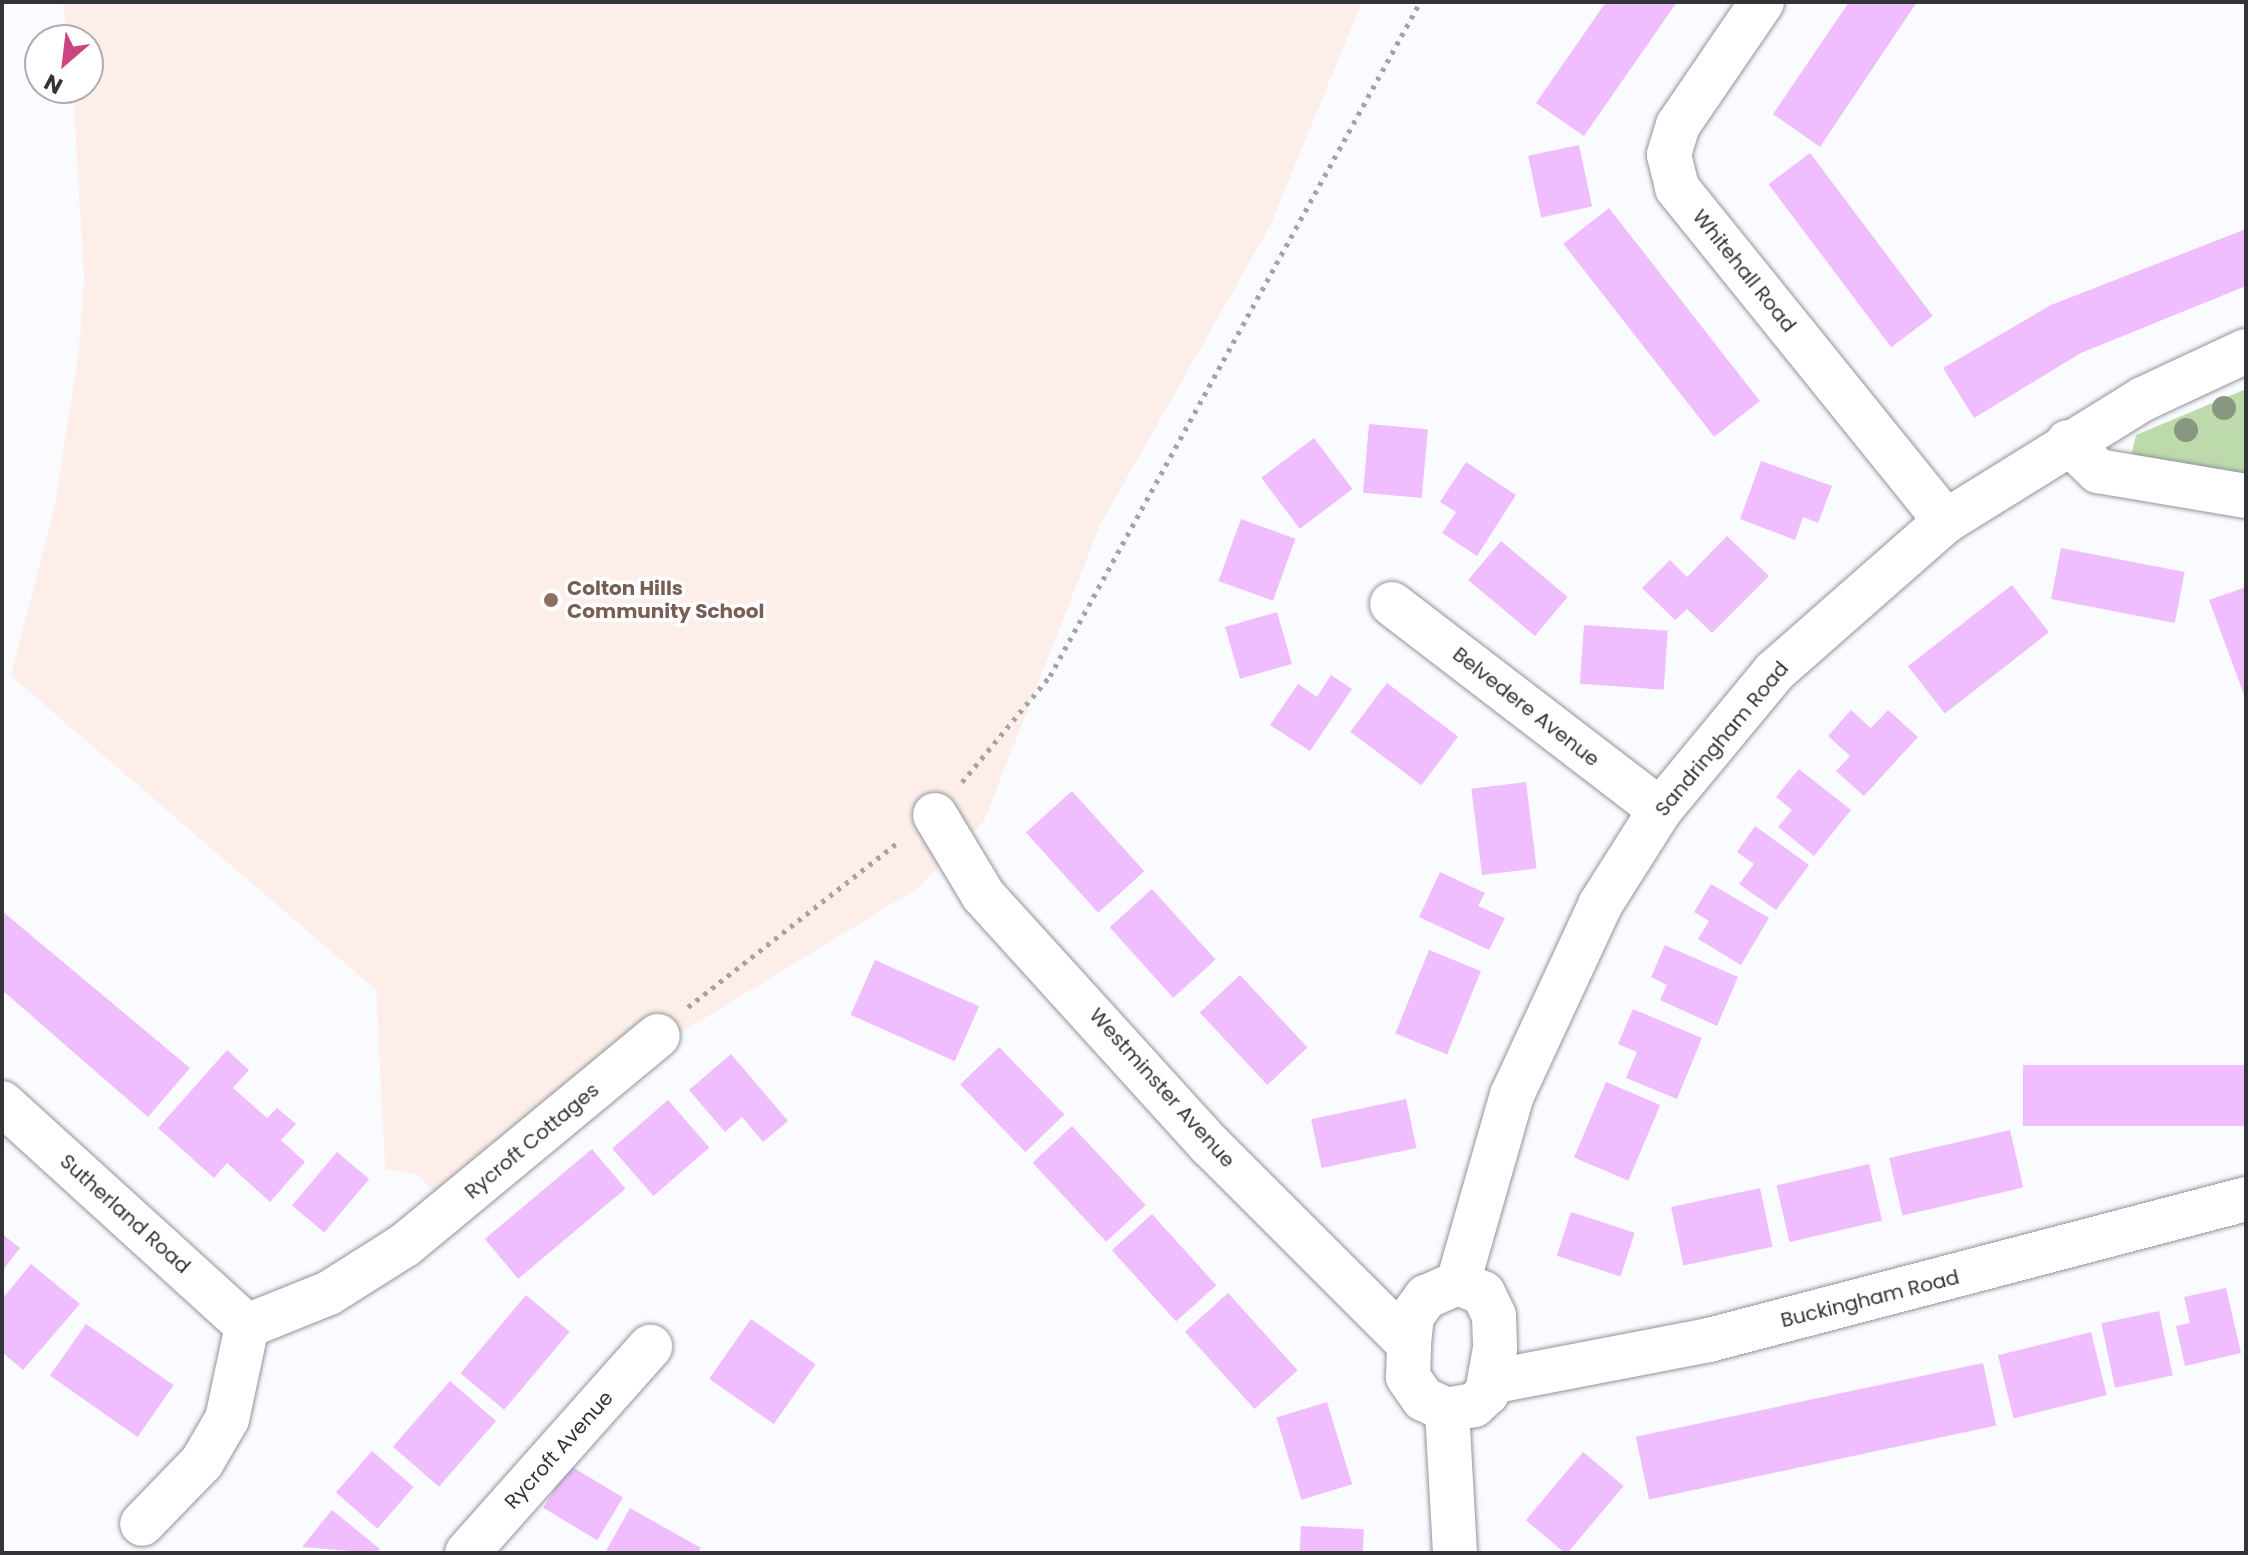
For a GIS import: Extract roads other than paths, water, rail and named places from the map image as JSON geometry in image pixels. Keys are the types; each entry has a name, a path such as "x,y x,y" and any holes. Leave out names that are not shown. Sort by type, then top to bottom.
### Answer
{"street":[{"name":"Whitehall Road","path":"1762,2 1678,125 1669,155 1677,188 1946,521"},
{"name":"Sandringham Road","path":"1458,1283 1512,1095 1600,905 1660,810 1774,672 1946,521 2068,442 2246,351"},
{"path":"2068,442 2098,471 2246,496"},
{"name":"Belvedere Avenue","path":"1392,604 1660,810"},
{"name":"Westminster Avenue","path":"935,815 983,895 1210,1145 1409,1344"},
{"name":"Rycroft Cottages","path":"247,1326 329,1293 405,1245 658,1036"},
{"name":"Sutherland Road","path":"2,1103 247,1326"},
{"name":"Buckingham Road","path":"1491,1382 1709,1340 2246,1199"},
{"path":"1458,1283 1483,1293 1494,1316 1491,1382 1474,1405 1447,1410 1423,1399 1408,1377 1409,1344 1412,1316 1426,1297 1458,1283"},
{"path":"142,1524 202,1462 227,1419 247,1326"},
{"name":"Rycroft Avenue","path":"467,1553 650,1347"},
{"path":"1447,1410 1455,1553"}],"place":[{"name":"Colton Hills Community School","path":"551,600"}]}
